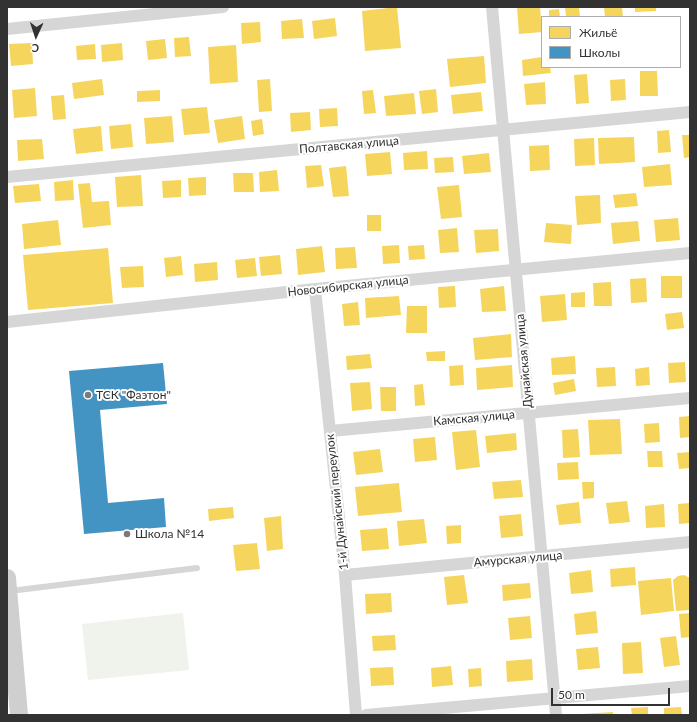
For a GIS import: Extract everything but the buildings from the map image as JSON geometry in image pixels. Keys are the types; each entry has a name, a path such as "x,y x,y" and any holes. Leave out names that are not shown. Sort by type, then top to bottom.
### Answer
{"street":[{"path":"7,29 223,7"},
{"name":"Дунайская улица","path":"492,7 556,715"},
{"name":"Полтавская улица","path":"7,177 690,112"},
{"name":"Новосибирская улица","path":"7,322 315,289 690,253"},
{"name":"1-й Дунайский переулок","path":"315,289 345,575 356,715"},
{"name":"Камская улица","path":"330,431 690,398"},
{"name":"Амурская улица","path":"345,575 690,542"},
{"path":"8,595 19,715"},
{"path":"366,715 690,686"}],"lane":[{"path":"8,595 198,568"}],"shaded area":[{"path":"183,613 189,670 88,680 82,624"}],"place":[{"name":"ТСК \"Фаэтон\"","path":"88,395"},
{"name":"Школа №14","path":"127,534"}]}
